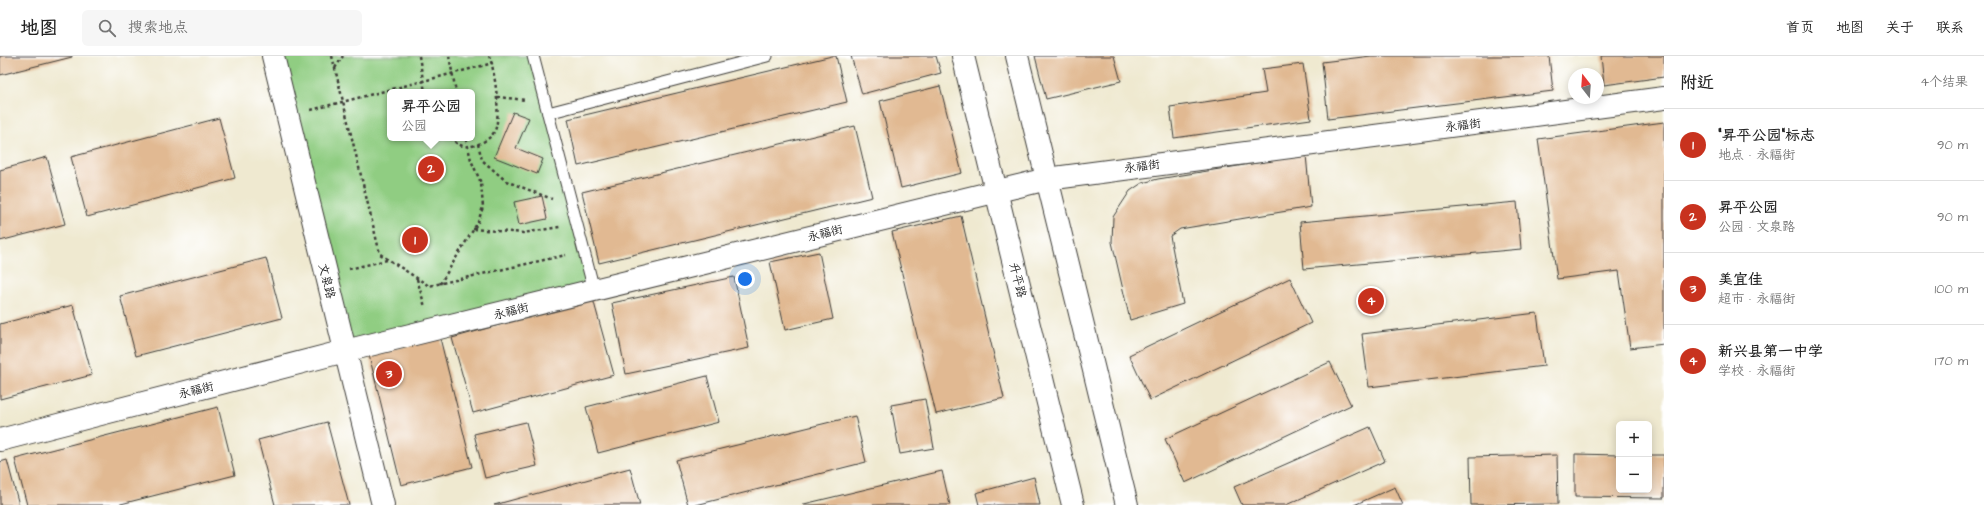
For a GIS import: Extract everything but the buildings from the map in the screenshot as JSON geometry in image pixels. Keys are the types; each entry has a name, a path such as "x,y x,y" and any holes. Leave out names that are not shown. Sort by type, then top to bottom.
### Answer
{"street":[{"name":"文泉路","path":"273,56 383,505"},
{"name":"升平路","path":"963,56 1073,505"},
{"path":"1017,56 1127,505"},
{"name":"永福街","path":"0,440 345,352 1047,179 1664,98"}],"lane":[{"path":"533,56 594,290"},
{"path":"546,108 767,56"}],"path":[{"path":"332,56 380,254 429,286 568,254 566,247"},
{"path":"335,68 342,56"},
{"path":"420,56 424,89"},
{"path":"449,56 455,89"},
{"path":"454,141 460,145 468,146 478,144 488,139 496,130 497,97 493,64 489,56"},
{"path":"395,89 493,64"},
{"path":"287,116 387,91"},
{"path":"497,97 546,108"},
{"path":"439,284 473,229 483,208 481,183 471,160 467,141"},
{"path":"478,144 482,160 506,181 552,199 554,206"},
{"path":"558,220 562,234"},
{"path":"473,229 523,233 560,227 576,221"},
{"path":"326,275 388,260"},
{"path":"417,279 431,331"}],"green space":[{"path":"273,56 533,56 594,290 345,351"}],"place":[{"name":"昇平公园","path":"431,169"},
{"name":"“昇平公园”标志","path":"415,240"},
{"name":"新兴县第一中学","path":"1371,301"},
{"name":"美宜佳","path":"389,374"}]}
